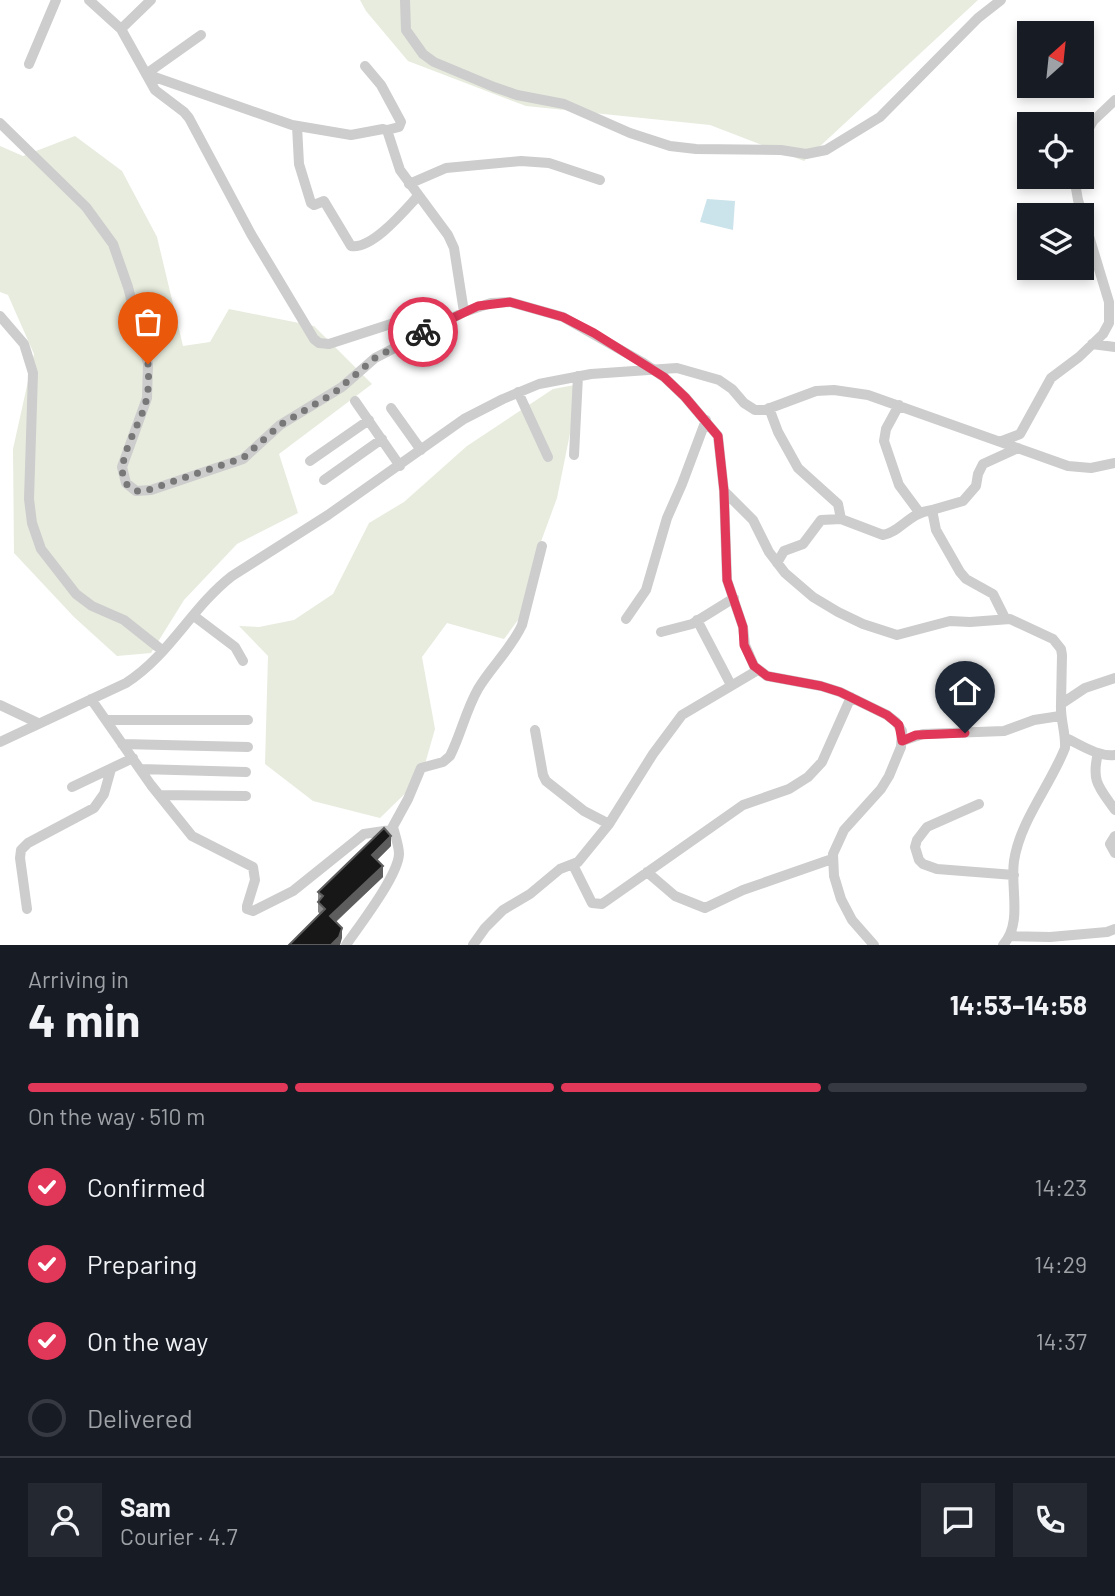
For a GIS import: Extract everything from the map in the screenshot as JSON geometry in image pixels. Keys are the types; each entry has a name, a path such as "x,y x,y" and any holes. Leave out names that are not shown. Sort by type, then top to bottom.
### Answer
{"street":[{"path":"29,64 56,0"},
{"path":"89,0 121,29 155,90 189,118 251,234 314,339 319,343 329,344 397,322 406,322 427,330"},
{"path":"121,29 151,0"},
{"path":"405,0 406,30 423,54 433,62 494,87 517,95 564,104 630,133 670,146 781,150 806,154 822,152 880,117 978,18 1001,0"},
{"path":"146,74 201,35"},
{"path":"146,74 297,126 351,135 399,127 401,122 381,85 365,66"},
{"path":"1094,120 1115,100"},
{"path":"0,123 86,207 113,244 128,287 148,364 147,398 122,467 126,483 136,491 151,490 243,458 280,425 334,393 375,358 464,312 501,301 548,311 594,333 654,370 685,397 718,436 724,491 727,580 743,627 744,645 758,670 767,676 821,686 851,698 887,715 902,731 902,741 884,785 844,830 837,841 832,859 836,887 841,899 852,920 874,945"},
{"path":"297,126 299,164 311,204 324,201 351,246 359,246 387,229 418,196"},
{"path":"387,130 396,163 448,235 454,248 464,312"},
{"path":"409,184 446,168 521,161 549,163 600,180"},
{"path":"1002,442 1020,434 1051,378 1103,334 1109,323 1110,312 1076,189"},
{"path":"0,316 24,344 33,373 29,499 32,523 41,549 76,594 92,606 124,620 163,651"},
{"path":"1092,344 1115,346"},
{"path":"0,742 141,673 219,586 232,576 328,516 464,419 518,392 555,380 677,368 712,377 725,384 749,407 760,411 816,391 834,390 868,395 1078,468 1115,463"},
{"path":"573,455 578,376"},
{"path":"518,392 548,457"},
{"path":"355,401 400,466"},
{"path":"899,405 886,429 884,442 900,485 919,512"},
{"path":"391,408 421,450"},
{"path":"769,408 778,432 798,468 838,505 841,519"},
{"path":"310,461 369,420"},
{"path":"626,619 646,590 667,518 706,420"},
{"path":"324,480 382,439"},
{"path":"777,563 784,551 803,544 818,522 841,519 883,535 894,531 919,512 963,502 976,486 983,464 1018,448"},
{"path":"724,491 753,520 769,552 785,573 813,597 863,624 887,633 904,635 950,621 978,622 1005,618 1018,621 1058,644 1062,655 1060,716 1066,738 1065,748 1020,837 1014,862 1014,922 1011,936 1003,945"},
{"path":"932,510 936,530 960,572 993,594 1005,618"},
{"path":"91,699 192,836 253,867 255,880 247,906 253,911 293,891 364,834 389,831 408,799 420,769 443,762 450,756 476,693 490,669 517,636 541,546"},
{"path":"662,632 697,620 734,597"},
{"path":"194,615 235,647 243,661"},
{"path":"697,620 731,685"},
{"path":"473,945 503,909 530,894 560,869 578,862 609,824 653,754 682,715 758,670"},
{"path":"1061,704 1085,688 1115,678"},
{"path":"573,865 592,903 598,905 607,901 743,805 789,789 808,777 822,762 851,698"},
{"path":"0,705 37,723"},
{"path":"902,741 923,734 1004,731 1034,720 1060,716"},
{"path":"106,720 248,720"},
{"path":"535,730 542,775 584,811 609,824"},
{"path":"1066,738 1098,753 1115,755"},
{"path":"122,744 248,747"},
{"path":"1098,753 1094,776 1115,810"},
{"path":"72,787 133,758"},
{"path":"27,909 21,850 28,843 94,808 104,794 111,769"},
{"path":"140,769 246,772"},
{"path":"160,795 246,796"},
{"path":"979,804 927,827 915,847 919,860 937,869 1014,875"},
{"path":"346,945 373,906 397,862 393,827"},
{"path":"1115,836 1110,844 1115,853"},
{"path":"647,872 676,896 705,908 743,890 832,859"},
{"path":"1011,936 1050,937 1115,929"}],"shaded area":[{"path":"360,0 978,0 804,161 710,125 526,106 408,61"},
{"path":"75,136 122,171 157,237 183,346 210,342 229,309 314,326 372,384 279,454 298,513 237,544 184,600 151,653 117,656 74,617 14,553 13,449 34,354 8,295 0,292 0,146 23,156"},
{"path":"580,384 557,498 539,547 521,616 504,639 447,623 422,657 435,729 421,778 380,818 313,801 265,764 268,656 239,626 259,627 294,620 333,594 369,523 404,502 467,446 553,389"}],"water":[{"path":"707,199 735,201 733,230 700,222"}],"building":[{"path":"384,828 391,836 372,855 383,866 330,916 342,928 339,937 331,945 289,945 325,909 318,902 323,896 318,892"}],"way so far":[{"path":"148,364 147,398 122,461 126,483 142,492 231,463 252,453 280,425 334,393 375,358 423,332"}],"route":[{"path":"423,332 478,306 501,301 510,302 563,317 664,377 718,436 722,456 727,580 743,627 744,645 754,666 767,676 831,689 880,711 899,725 902,741 916,735 965,733"}]}
